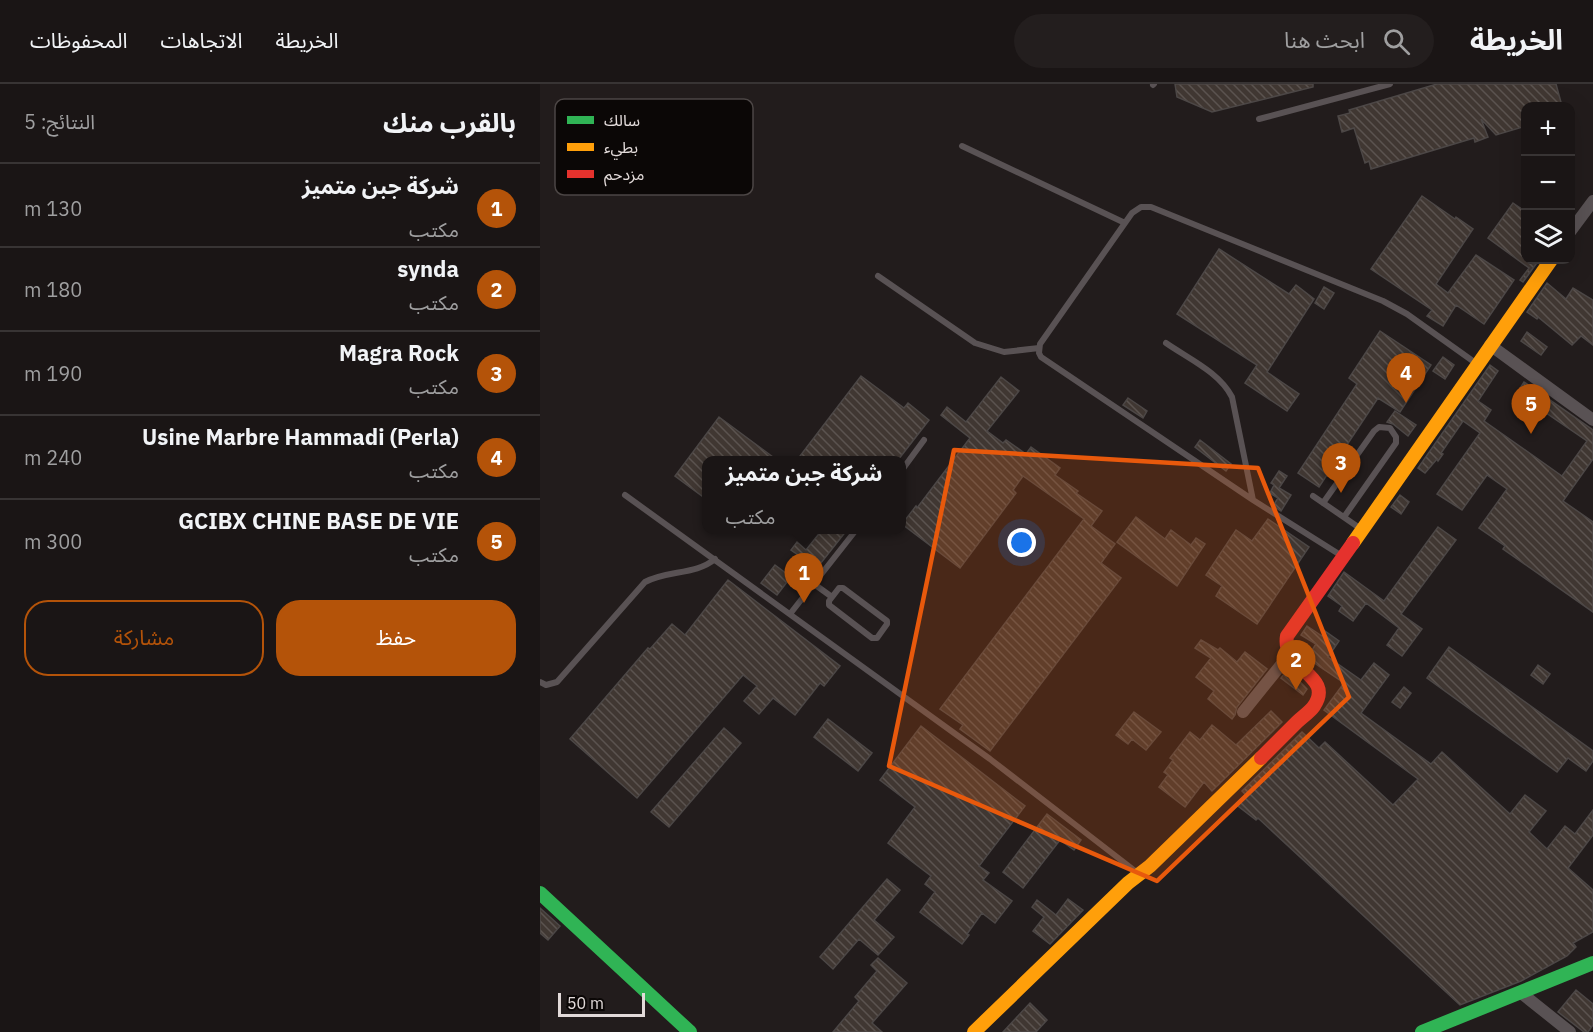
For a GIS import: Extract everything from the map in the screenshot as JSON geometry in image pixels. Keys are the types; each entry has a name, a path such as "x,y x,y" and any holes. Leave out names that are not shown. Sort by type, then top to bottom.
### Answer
{"street":[{"path":"1575,225 1593,201"},
{"path":"974,1032 1314,706 1319,693 1318,686 1315,680 1289,655 1285,646 1287,636 1548,264"},
{"path":"1490,345 1593,420"},
{"path":"1243,712 1289,655"},
{"path":"540,893 690,1032"},
{"path":"1422,1032 1593,963"},
{"path":"1520,992 1570,1032"}],"lane":[{"path":"1259,119 1390,84"},
{"path":"962,146 1125,223"},
{"path":"1342,556 1253,500 1045,360 1039,353 1039,348 1125,223 1136,209 1146,206 1173,216 1383,301 1407,314 1477,364"},
{"path":"878,276 975,343 1004,352 1039,348"},
{"path":"1166,343 1218,378 1229,391 1253,500"},
{"path":"1323,503 1374,430 1379,427 1390,428 1396,437 1396,443 1344,517"},
{"path":"906,465 924,440"},
{"path":"626,495 990,759 1139,874"},
{"path":"1313,496 1361,529"},
{"path":"790,614 853,534"},
{"path":"540,682 546,685 557,682 645,582 707,566 715,560"},
{"path":"814,584 832,597"},
{"path":"843,588 886,620 887,624 877,638 872,638 831,607 829,601 832,597 838,589 843,588"}],"highlighted area":[{"path":"954,450 1258,468 1349,697 1157,881 889,766"}],"building":[{"path":"1175,84 1313,84 1313,87 1212,112 1177,97"},
{"path":"1437,84 1556,84 1561,102 1521,102 1521,128 1496,135 1481,119 1488,137 1475,142 1474,138 1371,169 1369,161 1365,163 1354,128 1342,132 1338,116 1350,113 1349,110"},
{"path":"1422,196 1473,229 1436,284 1448,293 1476,255 1514,280 1484,324 1456,305 1443,326 1427,316 1432,310 1371,269"},
{"path":"1513,203 1521,209 1521,262 1488,238"},
{"path":"1219,249 1289,294 1296,285 1314,299 1267,372 1299,394 1287,411 1245,383 1257,365 1177,314"},
{"path":"1524,264 1536,264 1523,282 1520,280 1529,268"},
{"path":"1547,283 1566,299 1573,288 1593,300 1593,345 1581,336 1572,345 1538,317 1537,319 1527,312"},
{"path":"1324,287 1334,293 1324,309 1315,303"},
{"path":"1380,331 1431,365 1400,412 1378,398 1319,487 1298,473 1357,384 1349,378"},
{"path":"1527,332 1547,347 1541,355 1521,341"},
{"path":"1443,357 1454,365 1445,379 1433,371"},
{"path":"1490,365 1498,371 1478,401 1491,410 1484,421 1562,476 1587,441 1517,393 1524,382 1593,430 1593,459 1563,501 1593,522 1593,612 1503,549 1505,546 1479,528 1507,489 1487,475 1462,510 1437,494 1480,433 1463,421 1438,461 1437,459 1425,473 1418,468"},
{"path":"861,376 904,408 908,403 929,420 901,456 800,456"},
{"path":"1001,377 1019,391 987,431 1003,443 1006,440 1026,454 1031,447 1060,468 1055,475 1102,511 1091,526 1115,544 1101,563 1121,578 990,751 960,729 963,725 940,709 1084,519 1023,476 1013,490 1016,493 960,568 906,527 906,519 916,506 917,508 970,438 941,415 947,407 966,422"},
{"path":"1128,398 1147,411 1143,418 1123,405"},
{"path":"1395,411 1416,425 1408,436 1387,422"},
{"path":"719,417 772,456 702,456 702,496 675,476"},
{"path":"1200,440 1231,464 1226,471 1195,447"},
{"path":"1279,471 1287,476 1279,488 1291,495 1281,511 1273,506 1278,498 1270,493 1274,485 1271,483"},
{"path":"1400,495 1409,502 1401,514 1391,507"},
{"path":"1136,517 1165,539 1171,530 1191,545 1196,538 1205,544 1177,586 1117,542"},
{"path":"1268,519 1309,547 1257,624 1216,596 1222,586 1206,575 1236,530 1252,541"},
{"path":"1438,527 1456,540 1401,614 1422,629 1402,656 1387,645 1399,628 1366,603 1353,621 1339,611 1342,606 1328,596 1344,572 1384,601"},
{"path":"819,534 844,534 813,573 798,561 801,557 791,550 797,542 806,550"},
{"path":"775,565 791,577 777,595 761,583"},
{"path":"728,580 840,666 824,686 820,683 795,715 773,698 759,714 744,701 757,686 743,675 637,798 570,739 648,648 650,649 672,624 685,635"},
{"path":"1307,626 1322,636 1325,631 1339,641 1328,657 1361,680 1374,663 1389,675 1361,713 1431,764 1442,752 1510,814 1525,795 1546,811 1529,832 1547,849 1565,826 1575,834 1593,810 1593,835 1568,868 1593,890 1593,932 1573,943 1576,947 1567,956 1521,981 1460,1005 1258,818 1256,820 1238,806 1246,795 1242,791 1302,732 1319,748 1325,742 1393,805 1418,779 1324,710 1344,683 1307,658 1316,644 1301,635"},
{"path":"1201,640 1218,650 1220,648 1237,662 1245,652 1267,669 1237,707 1232,719 1208,699 1214,691 1196,677 1211,658 1195,648"},
{"path":"1449,647 1593,751 1593,761 1586,771 1568,758 1557,772 1427,678"},
{"path":"1538,665 1550,674 1543,684 1531,675"},
{"path":"1288,669 1307,689 1303,695 1281,678"},
{"path":"1404,687 1411,693 1400,708 1392,702"},
{"path":"1271,711 1282,722 1212,791 1204,782 1185,807 1159,787 1168,775 1164,772 1173,760 1170,758 1190,732 1200,740 1212,725 1236,745"},
{"path":"1134,712 1161,732 1146,750 1132,739 1128,744 1116,735"},
{"path":"828,719 872,753 858,771 814,737"},
{"path":"921,726 1025,806 979,866 989,873 983,880 1012,901 995,923 982,913 962,944 920,912 935,892 925,884 931,876 888,843 915,807 880,780"},
{"path":"724,728 741,743 669,827 651,812"},
{"path":"1047,814 1081,840 1074,850 1060,840 1023,888 1003,872"},
{"path":"887,879 900,890 874,920 894,937 878,955 859,939 833,969 820,957"},
{"path":"1068,899 1083,910 1050,944 1033,931 1044,917 1032,907 1037,900 1056,915"},
{"path":"540,908 560,926 548,940 540,933"},
{"path":"878,958 907,983 872,1023 882,1032 833,1032 859,1001 855,997 877,971 871,965"},
{"path":"1576,990 1593,1004 1593,1025 1588,1032 1584,1032 1558,1012"},
{"path":"1030,1003 1047,1020 1036,1032 1003,1032"}],"traffic: fast":[{"path":"540,893 690,1032"},
{"path":"1422,1032 1593,963"}],"traffic: slow":[{"path":"1353,543 1548,264"},
{"path":"974,1032 1261,758"}],"traffic: jam":[{"path":"1261,758 1314,706 1319,695 1318,687 1313,679 1292,657 1287,647 1287,636 1353,543"}],"place":[{"name":"Usine Marbre Hammadi (Perla)","path":"1406,403"},
{"name":"GCIBX CHINE BASE DE VIE","path":"1531,434"},
{"name":"Magra Rock","path":"1341,493"},
{"name":"شركة جبن متميز","path":"804,603"},
{"name":"synda","path":"1296,690"}]}
